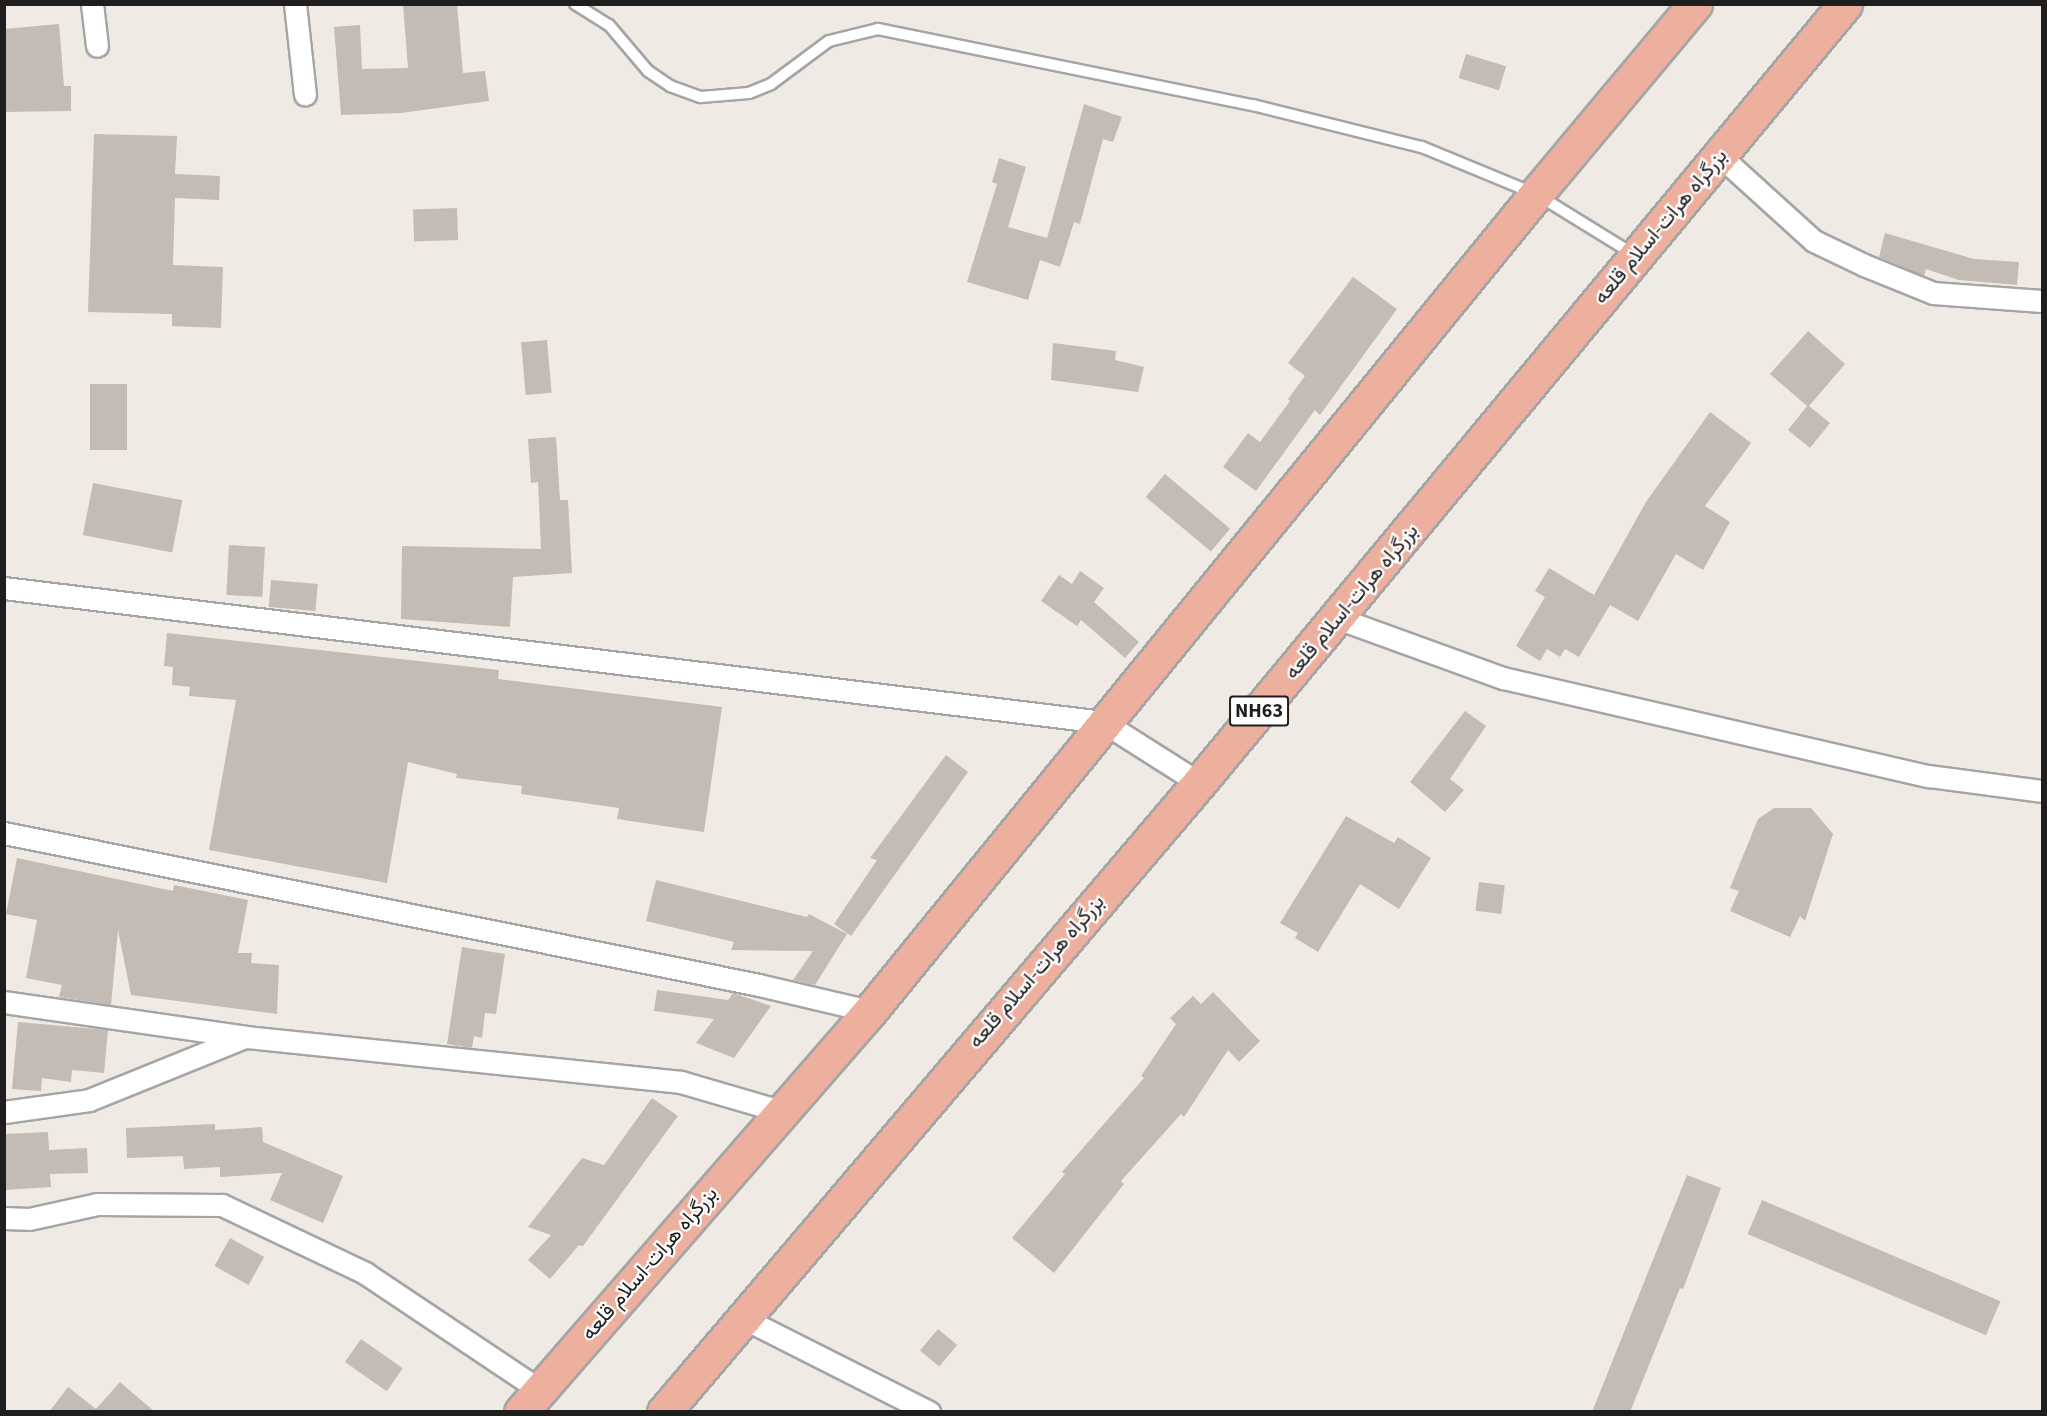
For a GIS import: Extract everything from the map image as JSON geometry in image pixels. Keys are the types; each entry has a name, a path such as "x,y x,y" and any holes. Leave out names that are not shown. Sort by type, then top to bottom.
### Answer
{"highway":[{"name":"بزرگراه هرات-اسلام قلعه","path":"531,1401 780,1111 870,1011 1103,722 1536,194 1695,4"},
{"name":"بزرگراه هرات-اسلام قلعه","path":"664,1412 741,1317 1199,783 1845,4"}],"street":[{"path":"92,4 96,46"},
{"path":"295,4 305,94"},
{"path":"1719,155 1814,241 1864,266 1933,293 2043,301"},
{"path":"4,588 1103,722 1199,783"},
{"path":"1337,618 1503,678 1929,776 2043,791"},
{"path":"4,833 747,983 870,1011"},
{"path":"4,1002 246,1037 681,1082 780,1111"},
{"path":"4,1112 89,1100 246,1037"},
{"path":"4,1218 29,1219 97,1204 222,1205 365,1274 531,1401"},
{"path":"741,1317 929,1412"}],"lane":[{"path":"575,4 609,25 648,71 670,86 701,97 749,93 771,84 829,41 878,29 1253,105 1422,147 1536,194 1636,256"}],"building":[{"path":"403,4 457,4 463,73 485,71 489,101 401,113 341,115 334,27 360,25 362,69 408,68"},
{"path":"59,24 64,86 71,86 71,111 4,112 4,29"},
{"path":"1466,54 1506,66 1499,90 1459,78"},
{"path":"1084,104 1122,117 1113,142 1103,139 1080,224 1074,222 1060,267 1040,260 1028,300 967,282 997,184 992,182 999,158 1026,167 1008,227 1047,238"},
{"path":"94,134 177,136 175,174 220,176 219,200 175,198 173,265 223,267 221,328 172,326 172,314 88,312"},
{"path":"457,208 458,240 414,242 413,210"},
{"path":"1885,233 1974,259 2019,262 2017,285 1959,280 1926,269 1924,276 1879,257"},
{"path":"1353,277 1397,309 1320,415 1315,410 1256,491 1223,467 1248,433 1260,442 1290,401 1288,399 1305,376 1288,363"},
{"path":"1808,331 1845,364 1809,406 1830,423 1810,448 1788,430 1807,406 1770,374"},
{"path":"547,340 552,393 526,395 521,342"},
{"path":"1053,343 1116,351 1115,360 1144,367 1138,392 1051,380"},
{"path":"90,384 127,384 127,450 90,450"},
{"path":"1710,412 1751,443 1705,506 1730,522 1703,570 1676,554 1638,621 1610,605 1579,657 1565,649 1560,657 1547,649 1540,661 1516,646 1545,597 1535,591 1549,568 1594,595 1646,502"},
{"path":"556,437 560,500 568,500 572,573 513,577 510,627 401,619 402,546 541,549 538,482 531,483 528,439"},
{"path":"1165,474 1230,529 1211,552 1146,497"},
{"path":"93,483 182,500 172,552 83,535"},
{"path":"229,545 265,547 262,597 226,595"},
{"path":"1080,571 1104,588 1094,602 1139,642 1125,658 1081,620 1077,626 1041,601 1059,575 1072,584"},
{"path":"271,580 318,584 315,611 269,607"},
{"path":"167,633 499,670 498,679 722,707 704,832 617,819 619,808 521,794 522,786 456,778 457,774 408,762 387,883 209,850 236,700 189,696 190,687 172,685 173,667 164,666"},
{"path":"1465,711 1486,726 1450,779 1464,790 1445,812 1410,782"},
{"path":"946,755 968,772 851,936 834,924 877,860 870,858"},
{"path":"1774,808 1811,808 1833,834 1805,921 1800,916 1790,937 1730,911 1739,891 1730,888 1758,819"},
{"path":"1346,816 1394,843 1398,837 1431,858 1399,909 1360,884 1318,952 1295,938 1298,933 1280,923"},
{"path":"17,858 173,891 174,885 248,900 238,953 252,953 251,963 279,965 277,1014 131,995 118,930 111,1005 59,997 62,985 26,978 37,920 6,914"},
{"path":"656,880 807,917 809,914 847,934 815,985 793,980 813,951 731,950 734,942 646,921"},
{"path":"1479,882 1505,885 1501,914 1475,911"},
{"path":"462,947 505,954 496,1014 485,1013 482,1038 474,1036 472,1048 447,1044"},
{"path":"657,990 728,1000 733,993 771,1006 734,1058 696,1043 714,1019 654,1011"},
{"path":"1213,992 1260,1041 1239,1062 1228,1050 1184,1117 1181,1114 1121,1181 1124,1184 1054,1273 1012,1238 1065,1174 1062,1172 1144,1078 1141,1076 1176,1024 1170,1018 1193,996 1201,1004"},
{"path":"18,1022 108,1030 104,1073 72,1070 71,1082 42,1078 41,1091 12,1089"},
{"path":"652,1098 678,1116 583,1246 579,1245 550,1279 528,1260 551,1235 528,1227 582,1158 604,1165"},
{"path":"215,1124 215,1130 262,1127 263,1142 343,1176 323,1223 270,1200 282,1173 220,1177 220,1167 184,1169 183,1156 127,1158 126,1128"},
{"path":"48,1132 49,1150 87,1148 88,1173 50,1174 51,1187 4,1190 4,1134"},
{"path":"1687,1175 1721,1188 1683,1289 1680,1288 1630,1412 1592,1412"},
{"path":"1762,1200 2000,1301 1986,1335 1748,1234"},
{"path":"230,1238 264,1257 249,1285 214,1266"},
{"path":"938,1329 957,1345 939,1367 920,1350"},
{"path":"361,1339 403,1368 387,1391 345,1362"},
{"path":"120,1382 155,1412 49,1412 68,1387 96,1409"}]}
